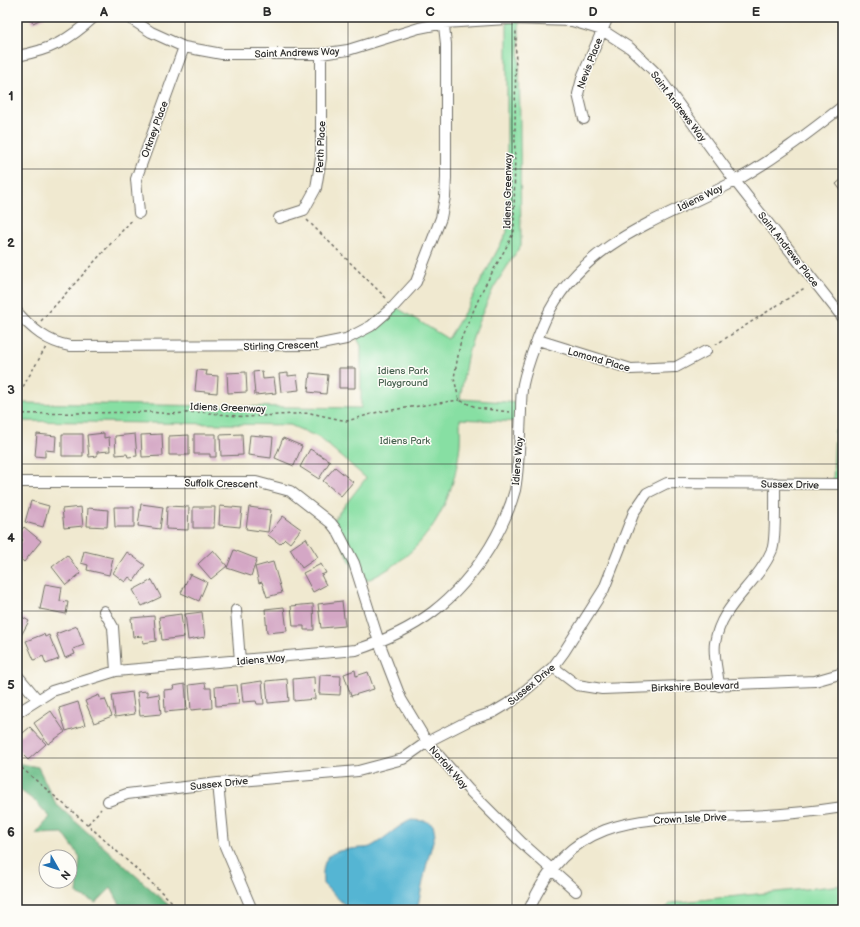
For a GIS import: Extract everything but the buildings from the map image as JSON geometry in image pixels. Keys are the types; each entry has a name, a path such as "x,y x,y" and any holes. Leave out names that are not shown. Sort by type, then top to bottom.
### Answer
{"street":[{"path":"17,56 41,52 75,35 94,17"},
{"name":"Saint Andrews Way","path":"128,17 151,32 184,47 222,54 321,54 348,50 443,20 516,19 572,21 602,30 630,48 655,72 735,181"},
{"name":"Nevis Place","path":"584,119 578,94 583,75 608,17"},
{"name":"Stirling Crescent","path":"17,312 33,330 57,344 94,347 316,345 346,339 371,326 394,306 416,282 438,225 445,197 446,44 443,20"},
{"name":"Orkney Place","path":"139,213 136,180 184,47"},
{"name":"Perth Place","path":"298,212 304,210 316,188 319,173 321,158 321,54"},
{"name":"Idiens Way","path":"17,713 52,691 116,671 356,650 379,642 417,624 444,604 478,567 499,531 515,490 523,384 550,310 568,284 595,256 632,231 735,181 778,156 843,106"},
{"name":"Saint Andrews Place","path":"735,181 843,318"},
{"path":"279,218 298,212"},
{"name":"Lomond Place","path":"538,340 631,369 676,367 706,350"},
{"name":"Suffolk Crescent","path":"17,482 256,482 290,491 331,522 338,532 354,563 379,642"},
{"name":"Sussex Drive","path":"108,801 127,794 218,783 358,771 403,759 428,742 470,720 494,712 514,700 553,667 588,618 604,589 634,512 647,493 667,483 843,484"},
{"path":"719,686 715,645 719,625 733,602 761,571 773,548 775,483"},
{"path":"236,610 240,661"},
{"path":"104,611 113,627 116,671"},
{"name":"Norfolk Way","path":"379,642 401,699 428,742 468,789 522,843 552,869"},
{"name":"Birkshire Boulevard","path":"553,667 577,685 602,689 719,686 815,681 843,673"},
{"path":"17,675 38,700"},
{"path":"218,783 224,844 252,910"},
{"name":"Crown Isle Drive","path":"529,910 535,895 552,869 577,844 602,831 634,822 708,816 746,816 815,811 843,807"},
{"path":"552,869 576,891"}],"path":[{"name":"Idiens Greenway","path":"17,414 201,412 246,417 310,414 347,421 378,412 459,400 454,378 461,339 483,289 514,231 516,19"},
{"path":"298,212 394,306"},
{"path":"33,330 139,213"},
{"path":"706,350 814,281"},
{"path":"17,398 51,340"},
{"path":"459,400 478,408 521,413"},
{"path":"17,764 88,824 181,910"},
{"path":"88,824 108,801"}],"green space":[{"name":"Idiens Park","path":"507,19 519,19 521,245 494,287 477,325 467,357 460,399 521,403 520,422 460,419 459,453 455,475 440,514 415,548 381,573 361,583 331,523 366,478 320,438 290,425 17,421 17,403 361,408 361,346 355,334 394,306 448,339 467,308 507,232"},
{"path":"835,430 843,430 843,484 833,484"},
{"path":"17,763 38,767 56,804 174,910 123,910 111,888 96,903 77,894 80,857 78,854 78,849 74,849 63,833 36,834 50,817 36,802 17,788"},
{"path":"843,885 843,910 664,910 671,903"}],"water":[{"path":"411,820 426,821 433,825 435,834 417,910 350,910 323,884 324,865 331,855 343,850 371,847 401,825"}],"park label":[{"name":"Idiens Park Playground","path":"403,376"}]}
